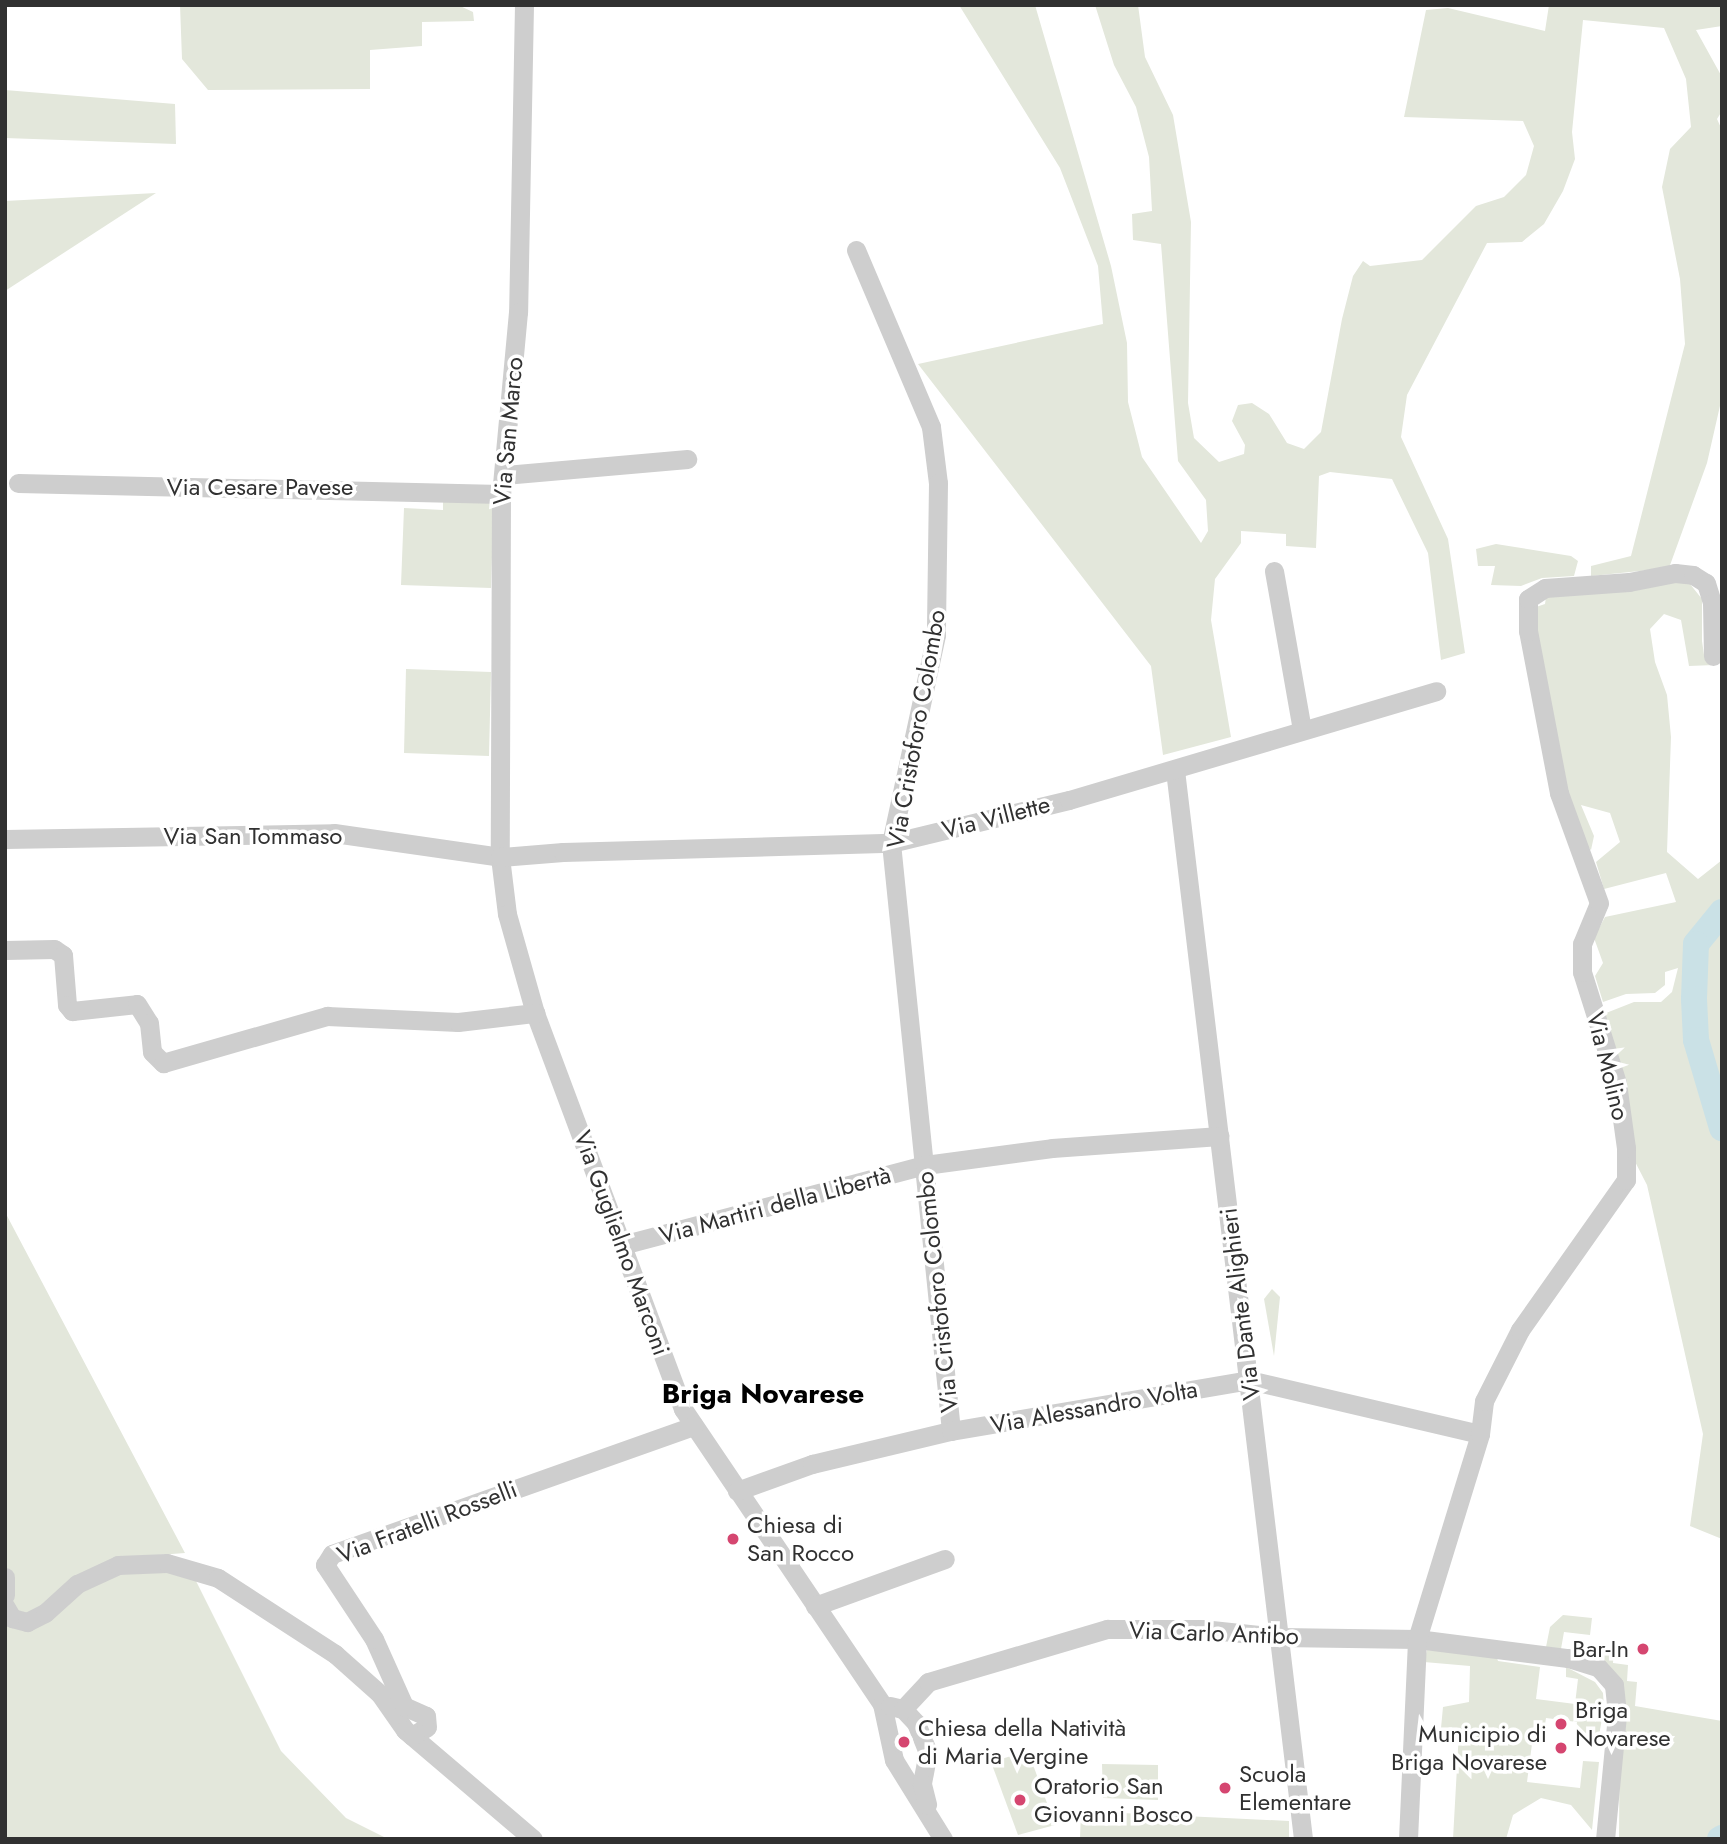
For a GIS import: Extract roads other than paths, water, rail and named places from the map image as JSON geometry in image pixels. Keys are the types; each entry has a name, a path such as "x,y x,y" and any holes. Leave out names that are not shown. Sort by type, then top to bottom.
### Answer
{"street":[{"name":"Via San Marco","path":"500,858 503,484 518,312 524,5"},
{"name":"Via Cristoforo Colombo","path":"856,250 931,427 939,483 936,635 891,843 951,1432"},
{"name":"Via Cesare Pavese","path":"18,483 503,484 687,459"},
{"path":"1274,571 1302,730"},
{"name":"Via Molino","path":"1408,1839 1417,1639 1480,1434 1484,1401 1520,1330 1626,1180 1626,1148 1617,1083 1582,972 1582,944 1599,903 1559,793 1528,631 1528,599 1545,589 1629,582 1675,573 1693,575 1706,583 1712,603 1713,656"},
{"name":"Via Villette","path":"500,858 563,852 891,843 1175,770 1436,691"},
{"name":"Via Dante Alighieri","path":"1175,770 1303,1839"},
{"name":"Via San Tommaso","path":"5,839 334,834 500,858"},
{"name":"Via Guglielmo Marconi","path":"500,858 507,914 535,1013 683,1409 882,1704 894,1760 943,1839"},
{"path":"5,950 54,950 63,955 67,1005 72,1011 138,1004 149,1023 152,1052 163,1063 327,1016 458,1022 535,1013"},
{"name":"Via Martiri della Libertà","path":"622,1245 925,1165 1052,1148 1220,1136"},
{"path":"1249,1380 1480,1434"},
{"name":"Via Alessandro Volta","path":"737,1491 812,1464 951,1432 1249,1380"},
{"name":"Via Fratelli Rosselli","path":"412,1735 427,1727 426,1716 404,1706 374,1639 325,1565 332,1554 695,1426"},
{"path":"815,1606 945,1559"},
{"path":"5,1606 12,1618 27,1622 45,1613 77,1584 118,1565 167,1563 218,1578 335,1654 380,1694 412,1735 533,1839"},
{"path":"5,1577 5,1595"},
{"name":"Via Carlo Antibo","path":"903,1709 928,1682 1107,1629 1202,1629 1280,1637 1417,1639 1557,1656 1598,1667 1614,1685 1617,1715 1605,1839"},
{"path":"882,1704 903,1709"},
{"name":"Via Guglielmo Marconi","path":"903,1709 916,1723 928,1752 922,1784 930,1815"}],"waterway":[{"path":"1722,912 1696,944 1694,999 1696,1040 1722,1128"}],"place":[{"name":"Chiesa di San Rocco","path":"733,1539"},
{"name":"Bar-In","path":"1643,1649"},
{"name":"Briga Novarese","path":"1561,1724"},
{"name":"Chiesa della Natività di Maria Vergine","path":"904,1742"},
{"name":"Municipio di Briga Novarese","path":"1561,1748"},
{"name":"Scuola Elementare","path":"1225,1788"},
{"name":"Oratorio San Giovanni Bosco","path":"1020,1800"}],"district":[{"name":"Briga Novarese","path":"763,1394"}]}
